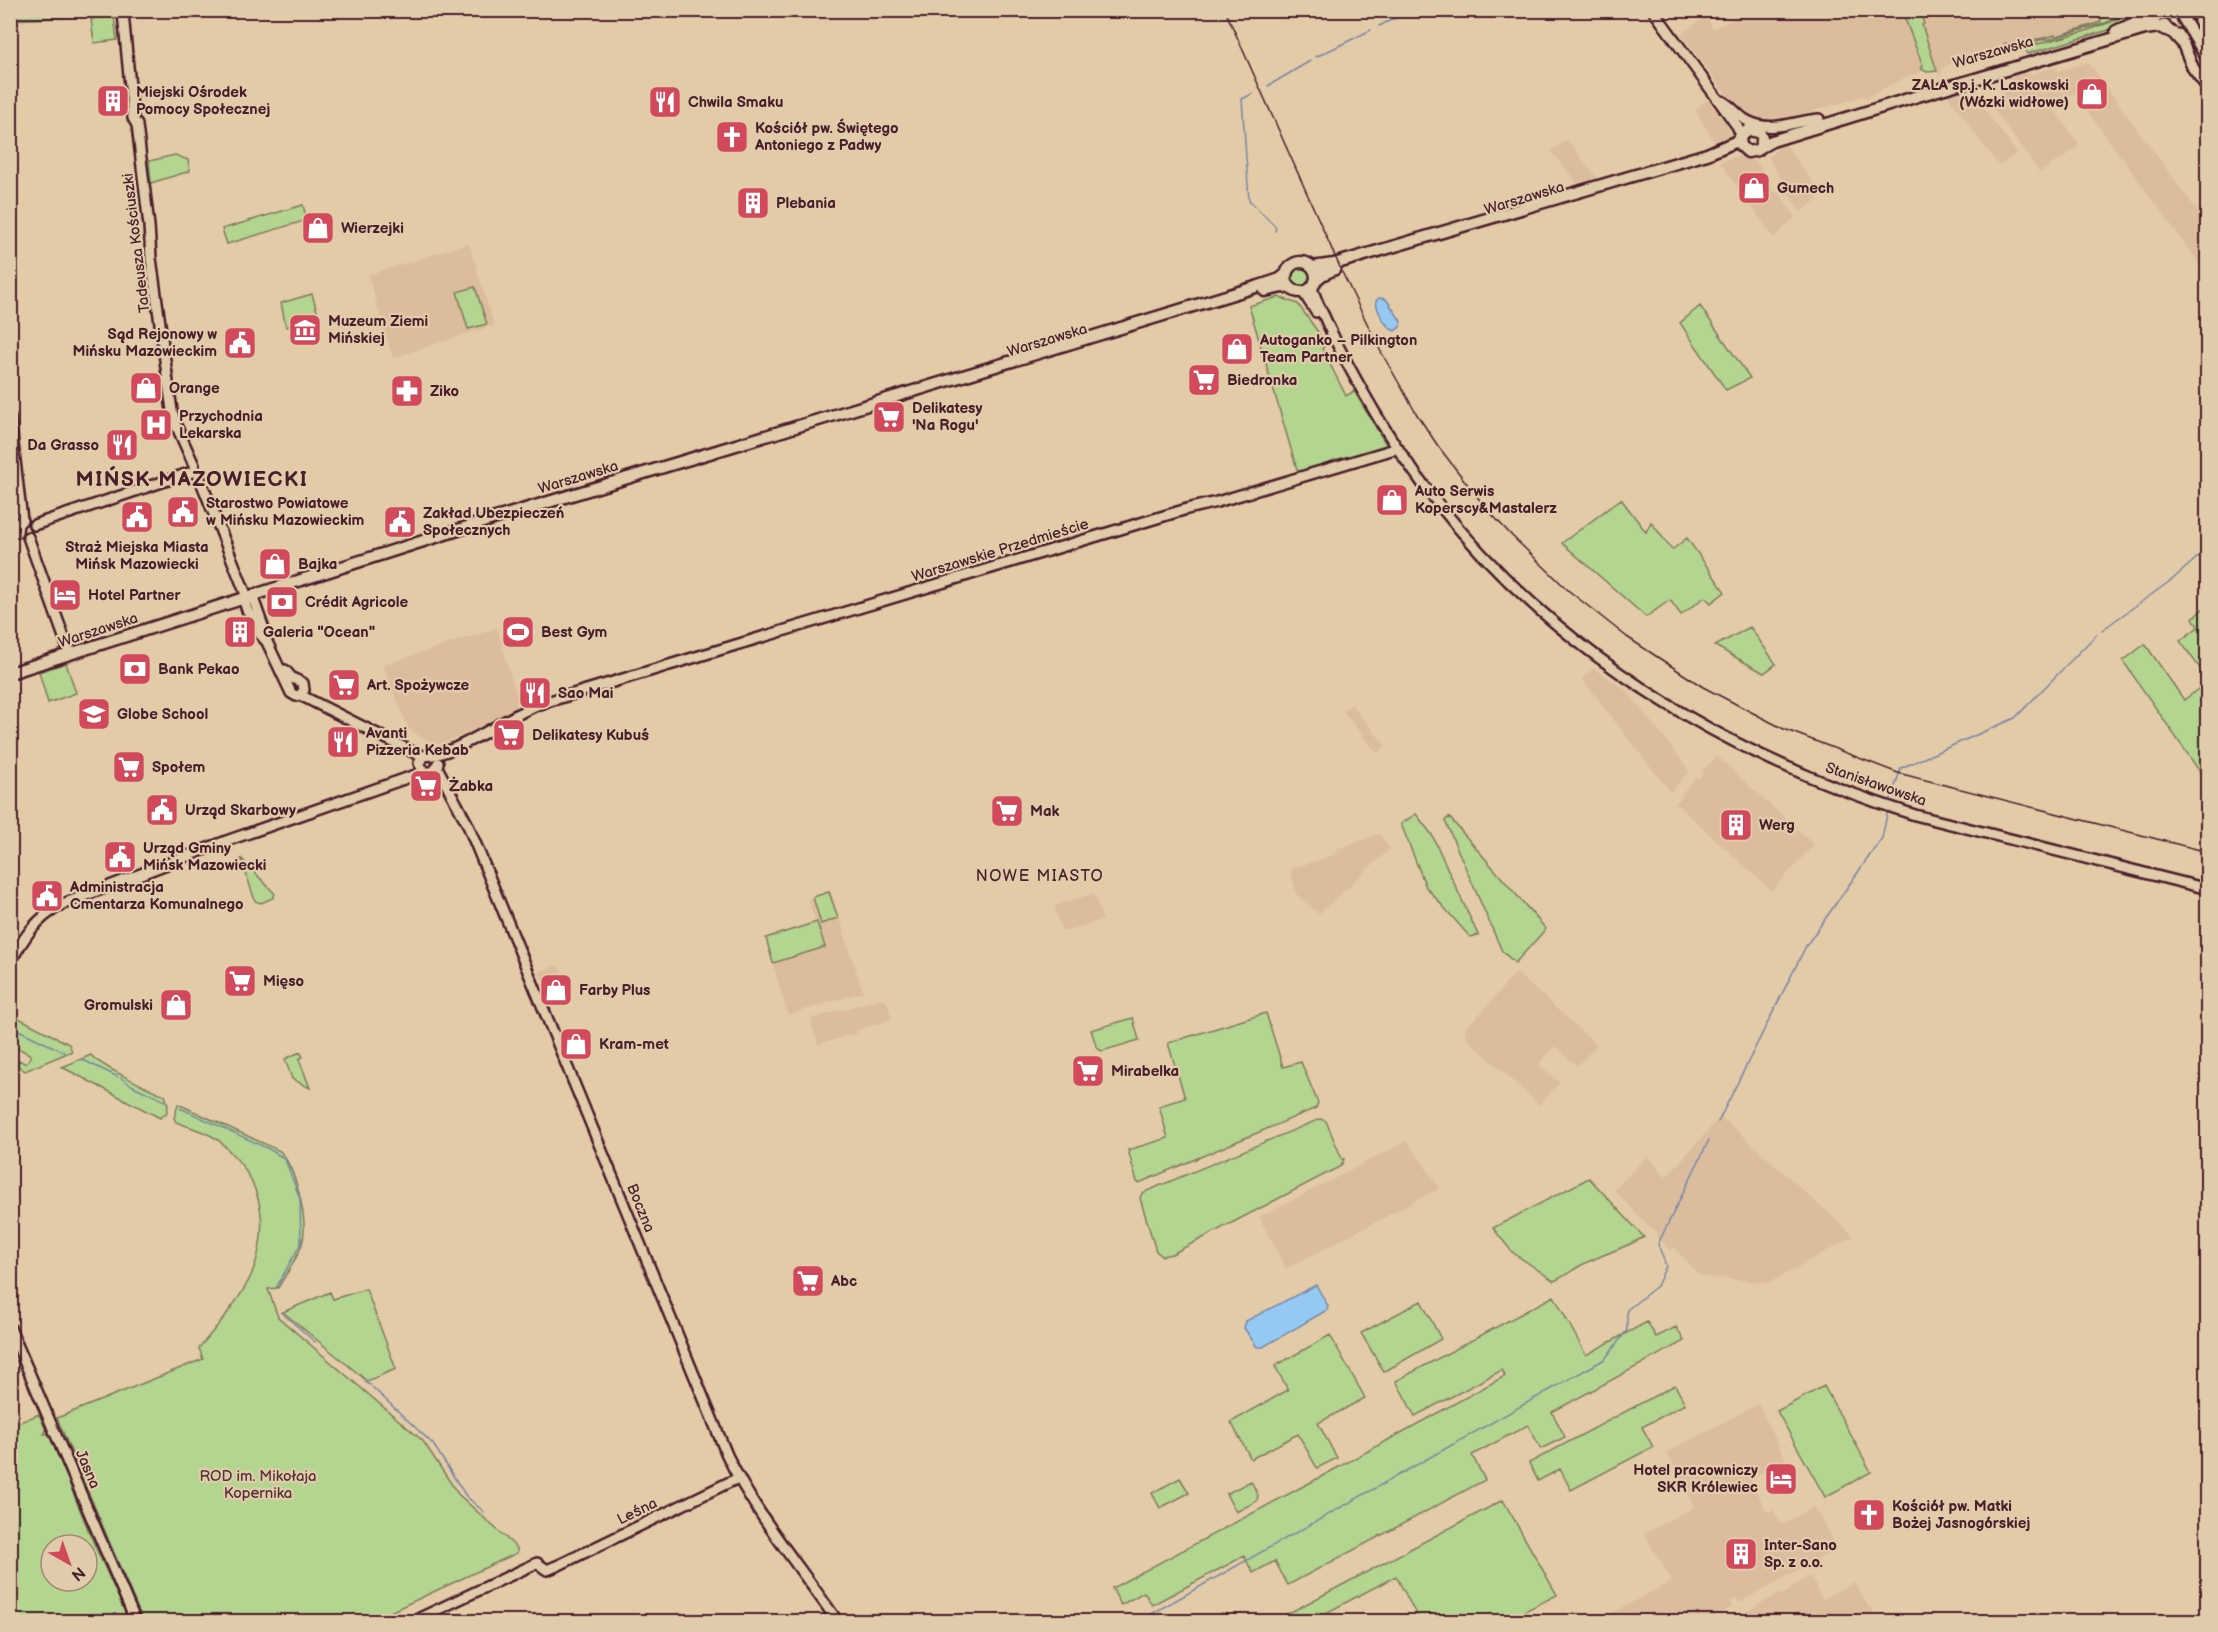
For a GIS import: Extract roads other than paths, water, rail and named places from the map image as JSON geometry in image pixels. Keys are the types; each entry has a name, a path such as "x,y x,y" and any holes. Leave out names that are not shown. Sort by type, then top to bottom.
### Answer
{"main road":[{"path":"2119,34 2134,23 2144,10"},
{"path":"2178,10 2207,57"},
{"path":"2162,12 2161,19 2183,44 2193,68 2208,88"},
{"name":"Warszawska","path":"1761,147 1788,136 2119,34 2147,23 2162,12"},
{"path":"2119,34 2155,27 2184,35 2191,33 2202,17"},
{"path":"2202,17 2208,32"},
{"name":"Warszawska","path":"1756,132 1785,130 2119,34"},
{"path":"1745,131 1756,132 1762,141 1761,147 1754,152 1744,150 1740,137 1745,131"},
{"name":"Warszawska","path":"1312,267 1334,264 1707,154 1731,145 1740,137"},
{"name":"Warszawska","path":"1310,286 1322,275 1342,267 1733,151 1744,150"},
{"path":"1297,263 1306,263 1312,267 1315,273 1310,286 1291,288 1286,280 1290,267 1297,263"},
{"name":"Warszawska","path":"10,673 533,506 951,382 965,375 1259,286 1280,279 1286,274"},
{"name":"Warszawska","path":"951,382 960,382 1260,292 1282,287 1291,288"},
{"path":"1136,323 1148,325"}],"street":[{"path":"1653,10 1718,97 1737,126 1740,137"},
{"name":"Tadeusza Kościuszki","path":"123,13 133,118 138,131 150,226 151,258 172,411 247,597 245,604 247,610 258,632 264,637 292,683"},
{"path":"1718,97 1745,119 1763,127 1785,127 1819,119"},
{"path":"1718,97 1756,132"},
{"name":"Stanisławowska","path":"1310,286 1327,326 1370,404 1398,448 1467,538 1508,581 1566,634 1656,698 1708,728 1811,777 1889,807 2208,889"},
{"path":"10,418 22,520"},
{"name":"Warszawskie Przedmieście","path":"10,963 31,927 63,904 230,840 409,777 464,743 530,707 1176,512 1398,448"},
{"path":"34,525 194,470"},
{"path":"22,520 28,520 34,525 33,533 28,537 14,533 22,520"},
{"path":"28,537 70,654"},
{"name":"Boczna","path":"292,683 291,693 296,696 302,692 428,765 448,788 471,832 738,1478 838,1622"},
{"name":"Jasna","path":"10,1328 136,1622"},
{"name":"Leśna","path":"411,1622 537,1563 547,1570 738,1478"}],"water":[{"path":"1379,298 1386,299 1401,321 1400,327 1395,331 1388,326 1380,314 1376,301"},
{"path":"1316,1285 1328,1306 1327,1310 1263,1347 1257,1347 1244,1328 1246,1321"}],"waterway":[{"path":"1379,26 1411,10"},
{"path":"1316,57 1371,30"},
{"path":"1268,86 1310,61"},
{"path":"1252,94 1242,99 1249,200 1276,227 1275,231"},
{"path":"2102,630 2173,579 2208,548"},
{"path":"1890,802 1901,768 2015,718 2097,634"},
{"path":"1718,1122 1806,946 1882,838 1888,810"},
{"path":"10,1026 64,1052"},
{"path":"83,1060 118,1077"},
{"path":"121,1078 165,1101"},
{"path":"180,1108 269,1149 285,1159 300,1199 301,1243 276,1288"},
{"path":"1137,1622 1605,1359 1627,1330 1627,1310 1657,1286 1666,1266 1658,1244 1709,1140"},
{"path":"281,1312 315,1342"},
{"path":"365,1382 370,1385"},
{"path":"372,1387 433,1444 466,1496 484,1512"}],"railway":[{"path":"1225,10 1343,274 1380,350 1416,413 1485,507 1569,591 1627,637 1703,687 1784,729 1898,773 2208,852"}],"place":[{"name":"ZALA sp.j. K. Laskowski (Wózki widłowe)","path":"2092,94"},
{"name":"Miejski Ośrodek Pomocy Społecznej","path":"113,101"},
{"name":"Chwila Smaku","path":"665,102"},
{"name":"Kościół pw. Świętego Antoniego z Padwy","path":"732,137"},
{"name":"Gumech","path":"1754,188"},
{"name":"Plebania","path":"753,203"},
{"name":"Wierzejki","path":"318,228"},
{"name":"Muzeum Ziemi Mińskiej","path":"305,330"},
{"name":"Sąd Rejonowy w Mińsku Mazowieckim","path":"240,343"},
{"name":"Autoganko – Pilkington Team Partner","path":"1237,349"},
{"name":"Biedronka","path":"1204,380"},
{"name":"Orange","path":"146,388"},
{"name":"Ziko","path":"407,391"},
{"name":"Delikatesy 'Na Rogu'","path":"889,417"},
{"name":"Przychodnia Lekarska","path":"156,425"},
{"name":"Da Grasso","path":"122,445"},
{"name":"Auto Serwis Koperscy&Mastalerz","path":"1392,500"},
{"name":"Starostwo Powiatowe w Mińsku Mazowieckim","path":"183,512"},
{"name":"Straż Miejska Miasta Mińsk Mazowiecki","path":"137,517"},
{"name":"Zakład Ubezpieczeń Społecznych","path":"400,522"},
{"name":"Bajka","path":"275,564"},
{"name":"Hotel Partner","path":"65,595"},
{"name":"Crédit Agricole","path":"282,602"},
{"name":"Galeria \"Ocean\"","path":"240,632"},
{"name":"Best Gym","path":"518,632"},
{"name":"Bank Pekao","path":"135,669"},
{"name":"Art. Spożywcze","path":"344,685"},
{"name":"Sao Mai","path":"535,693"},
{"name":"Globe School","path":"94,714"},
{"name":"Delikatesy Kubuś","path":"509,735"},
{"name":"Avanti Pizzeria Kebab","path":"343,742"},
{"name":"Społem","path":"129,767"},
{"name":"Żabka","path":"426,786"},
{"name":"Urząd Skarbowy","path":"162,810"},
{"name":"Mak","path":"1007,811"},
{"name":"Werg","path":"1736,825"},
{"name":"Urząd Gminy Mińsk Mazowiecki","path":"120,857"},
{"name":"Administracja Cmentarza Komunalnego","path":"47,896"},
{"name":"Mięso","path":"240,981"},
{"name":"Farby Plus","path":"556,990"},
{"name":"Gromulski","path":"176,1005"},
{"name":"Kram-met","path":"576,1044"},
{"name":"Mirabelka","path":"1088,1071"},
{"name":"Abc","path":"808,1281"},
{"name":"Hotel pracowniczy SKR Królewiec","path":"1781,1479"},
{"name":"Kościół pw. Matki Bożej Jasnogórskiej","path":"1869,1515"},
{"name":"Inter-Sano Sp. z o.o.","path":"1741,1554"}],"district":[{"name":"MIŃSK MAZOWIECKI","path":"192,479"},
{"name":"NOWE MIASTO","path":"1040,875"}],"park label":[{"name":"ROD im. Mikołaja Kopernika","path":"258,1484"}]}
